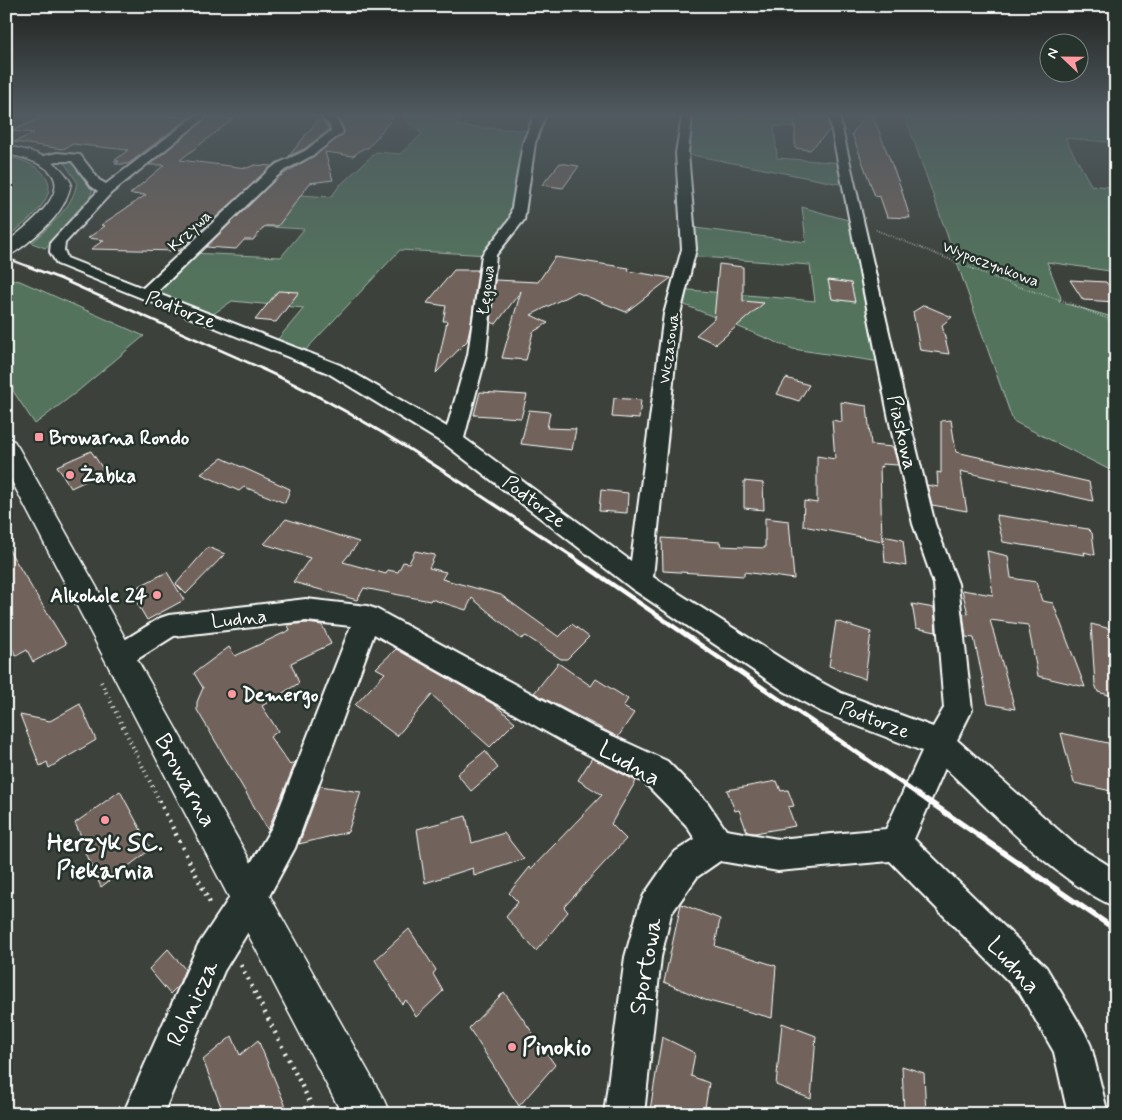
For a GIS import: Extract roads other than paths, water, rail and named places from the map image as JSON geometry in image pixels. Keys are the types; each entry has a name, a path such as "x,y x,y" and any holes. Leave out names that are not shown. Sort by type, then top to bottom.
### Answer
{"street":[{"path":"6,251 57,205 64,191 64,183 55,168"},
{"path":"84,168 95,183 106,190 134,168"},
{"name":"Krzywa","path":"145,295 278,168"},
{"name":"Łęgowa","path":"453,440 477,355 489,255 517,220 525,168"},
{"name":"Wczasowa","path":"640,580 672,314 689,249 683,168"},
{"name":"Piaskowa","path":"846,168 899,420 924,524 946,584 958,710 940,744"},
{"name":"Podtorze","path":"106,190 58,242 57,255 62,262 334,369 453,440 640,580 794,682 832,703 940,744 1063,855 1116,890"},
{"name":"Browarna","path":"6,446 109,667 250,897 366,1114"},
{"name":"Ludna","path":"109,667 169,626 306,610 367,617 583,737 656,772 697,814 717,844"},
{"path":"250,897 284,837 367,617"},
{"path":"717,844 778,855 896,844 940,744"},
{"name":"Sportowa","path":"624,1114 643,957 656,906 685,865 717,844"},
{"name":"Ludna","path":"896,844 1033,980 1072,1046 1088,1114"},
{"name":"Rolnicza","path":"143,1114 211,958 250,897"}],"railway":[{"path":"6,258 61,279 265,370"},
{"path":"262,369 343,410 383,433 573,557"},
{"path":"571,556 929,802"},
{"path":"927,800 1116,930"}],"place":[{"name":"Browarna Rondo","path":"39,437"},
{"name":"Żabka","path":"70,475"},
{"name":"Alkohole 24","path":"157,595"},
{"name":"Demergo","path":"232,694"},
{"name":"Herzyk SC. Piekarnia","path":"105,820"},
{"name":"Pinokio","path":"512,1047"}]}
